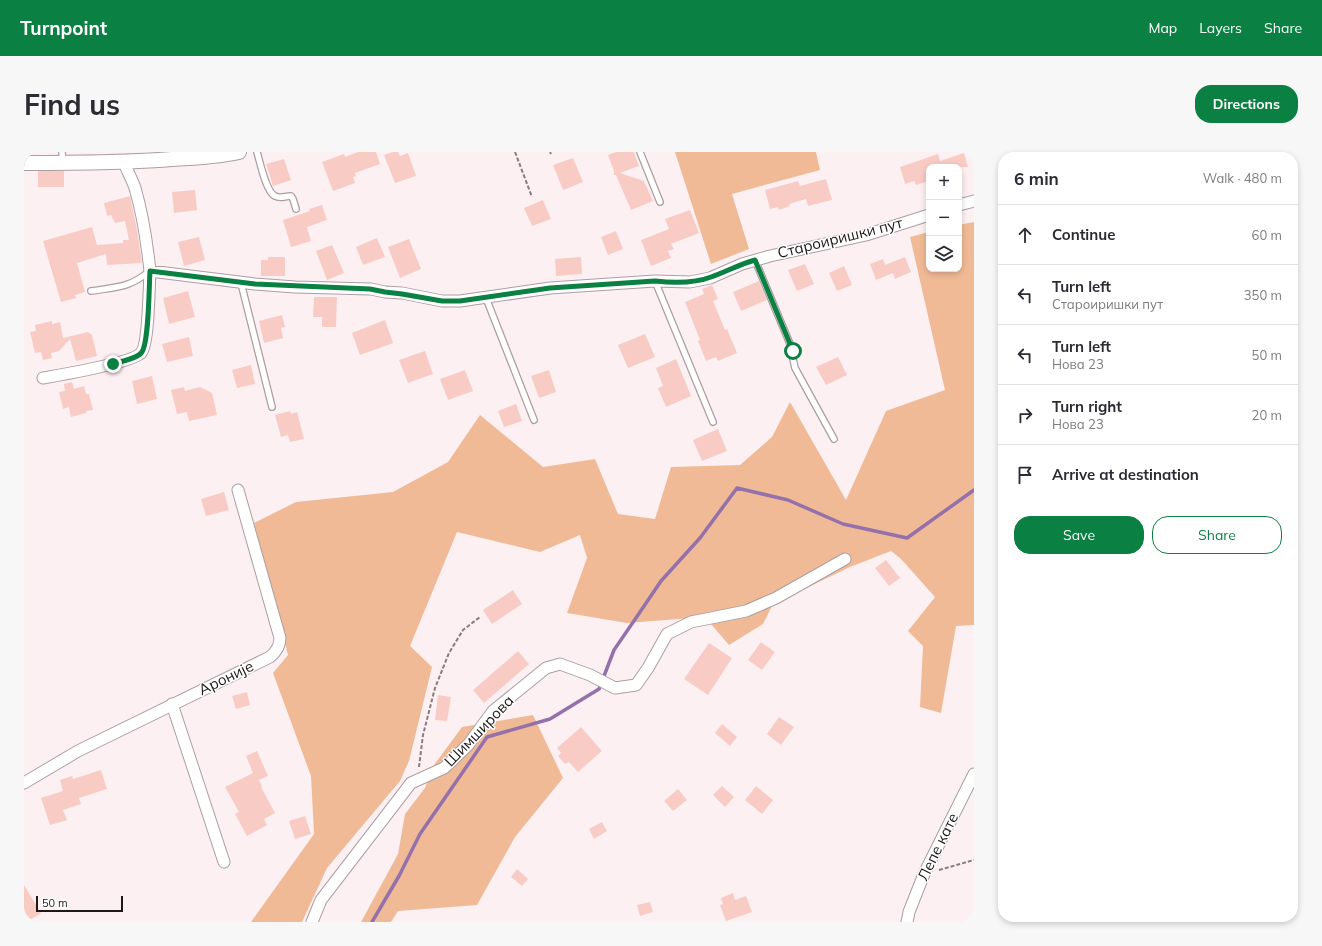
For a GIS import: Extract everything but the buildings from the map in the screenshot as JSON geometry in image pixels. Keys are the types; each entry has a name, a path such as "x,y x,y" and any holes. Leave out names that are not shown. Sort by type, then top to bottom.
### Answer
{"street":[{"path":"24,163 63,157 124,162 197,157 239,152"},
{"path":"43,378 113,364 142,353 146,341 150,271 140,210 134,187 124,162"},
{"path":"962,204 974,201"},
{"name":"Староиришки пут","path":"150,271 241,283 295,287 370,289 442,301 460,301 550,288 655,281 672,283 690,282 710,278 755,260 866,235 926,216"},
{"name":"Ароније","path":"172,704 270,657 279,645 280,638 238,490"},
{"name":"Шимширова","path":"312,922 322,900 411,782 444,768 468,745 493,711 546,668 560,664 615,688 636,685 648,668 667,634 691,622 746,611 770,601 845,558"},
{"path":"24,783 78,751 172,704 224,862"},
{"name":"Лепе кате","path":"907,922 909,912 924,874 974,774"}],"lane":[{"path":"257,152 267,185 271,193 280,198 291,196 296,209"},
{"path":"640,152 660,202"},
{"path":"755,260 793,351 792,359 795,368 834,439"},
{"path":"91,291 125,286 140,279 150,271"},
{"path":"655,281 714,422"},
{"path":"241,283 272,407"},
{"path":"486,298 534,420"}],"path":[{"path":"515,152 532,196"},
{"path":"411,782 420,766 423,735 435,688 449,653 463,630 480,617"},
{"path":"924,874 974,860"}],"shaded area":[{"path":"675,152 816,152 820,170 732,194 749,249 711,264"},
{"path":"974,222 974,625 956,626 941,713 920,707 923,646 908,631 935,597 901,559 891,551 850,567 773,604 763,624 729,645 705,617 627,623 567,613 587,558 580,535 540,552 457,532 410,646 432,667 409,761 400,781 327,868 302,922 251,922 314,834 311,776 273,673 288,655 254,523 296,502 393,492 448,462 480,415 543,467 595,459 618,514 655,519 671,467 740,465 772,437 790,402 846,500 886,411 945,390 910,237 926,233 926,272 962,272 962,224"},
{"path":"533,715 563,778 515,837 477,905 398,911 391,922 361,922 398,854 405,814 425,788 434,765 462,727"}],"waterway":[{"path":"372,922 399,876 420,834 487,737 550,719 599,689 614,650 661,581 700,538 737,488 788,500 843,524 907,538 974,490"}],"route":[{"path":"113,364 142,353 146,341 150,271 255,284 295,287 370,289 442,301 460,301 550,288 655,281 672,283 690,282 710,278 755,260 793,351"}]}
